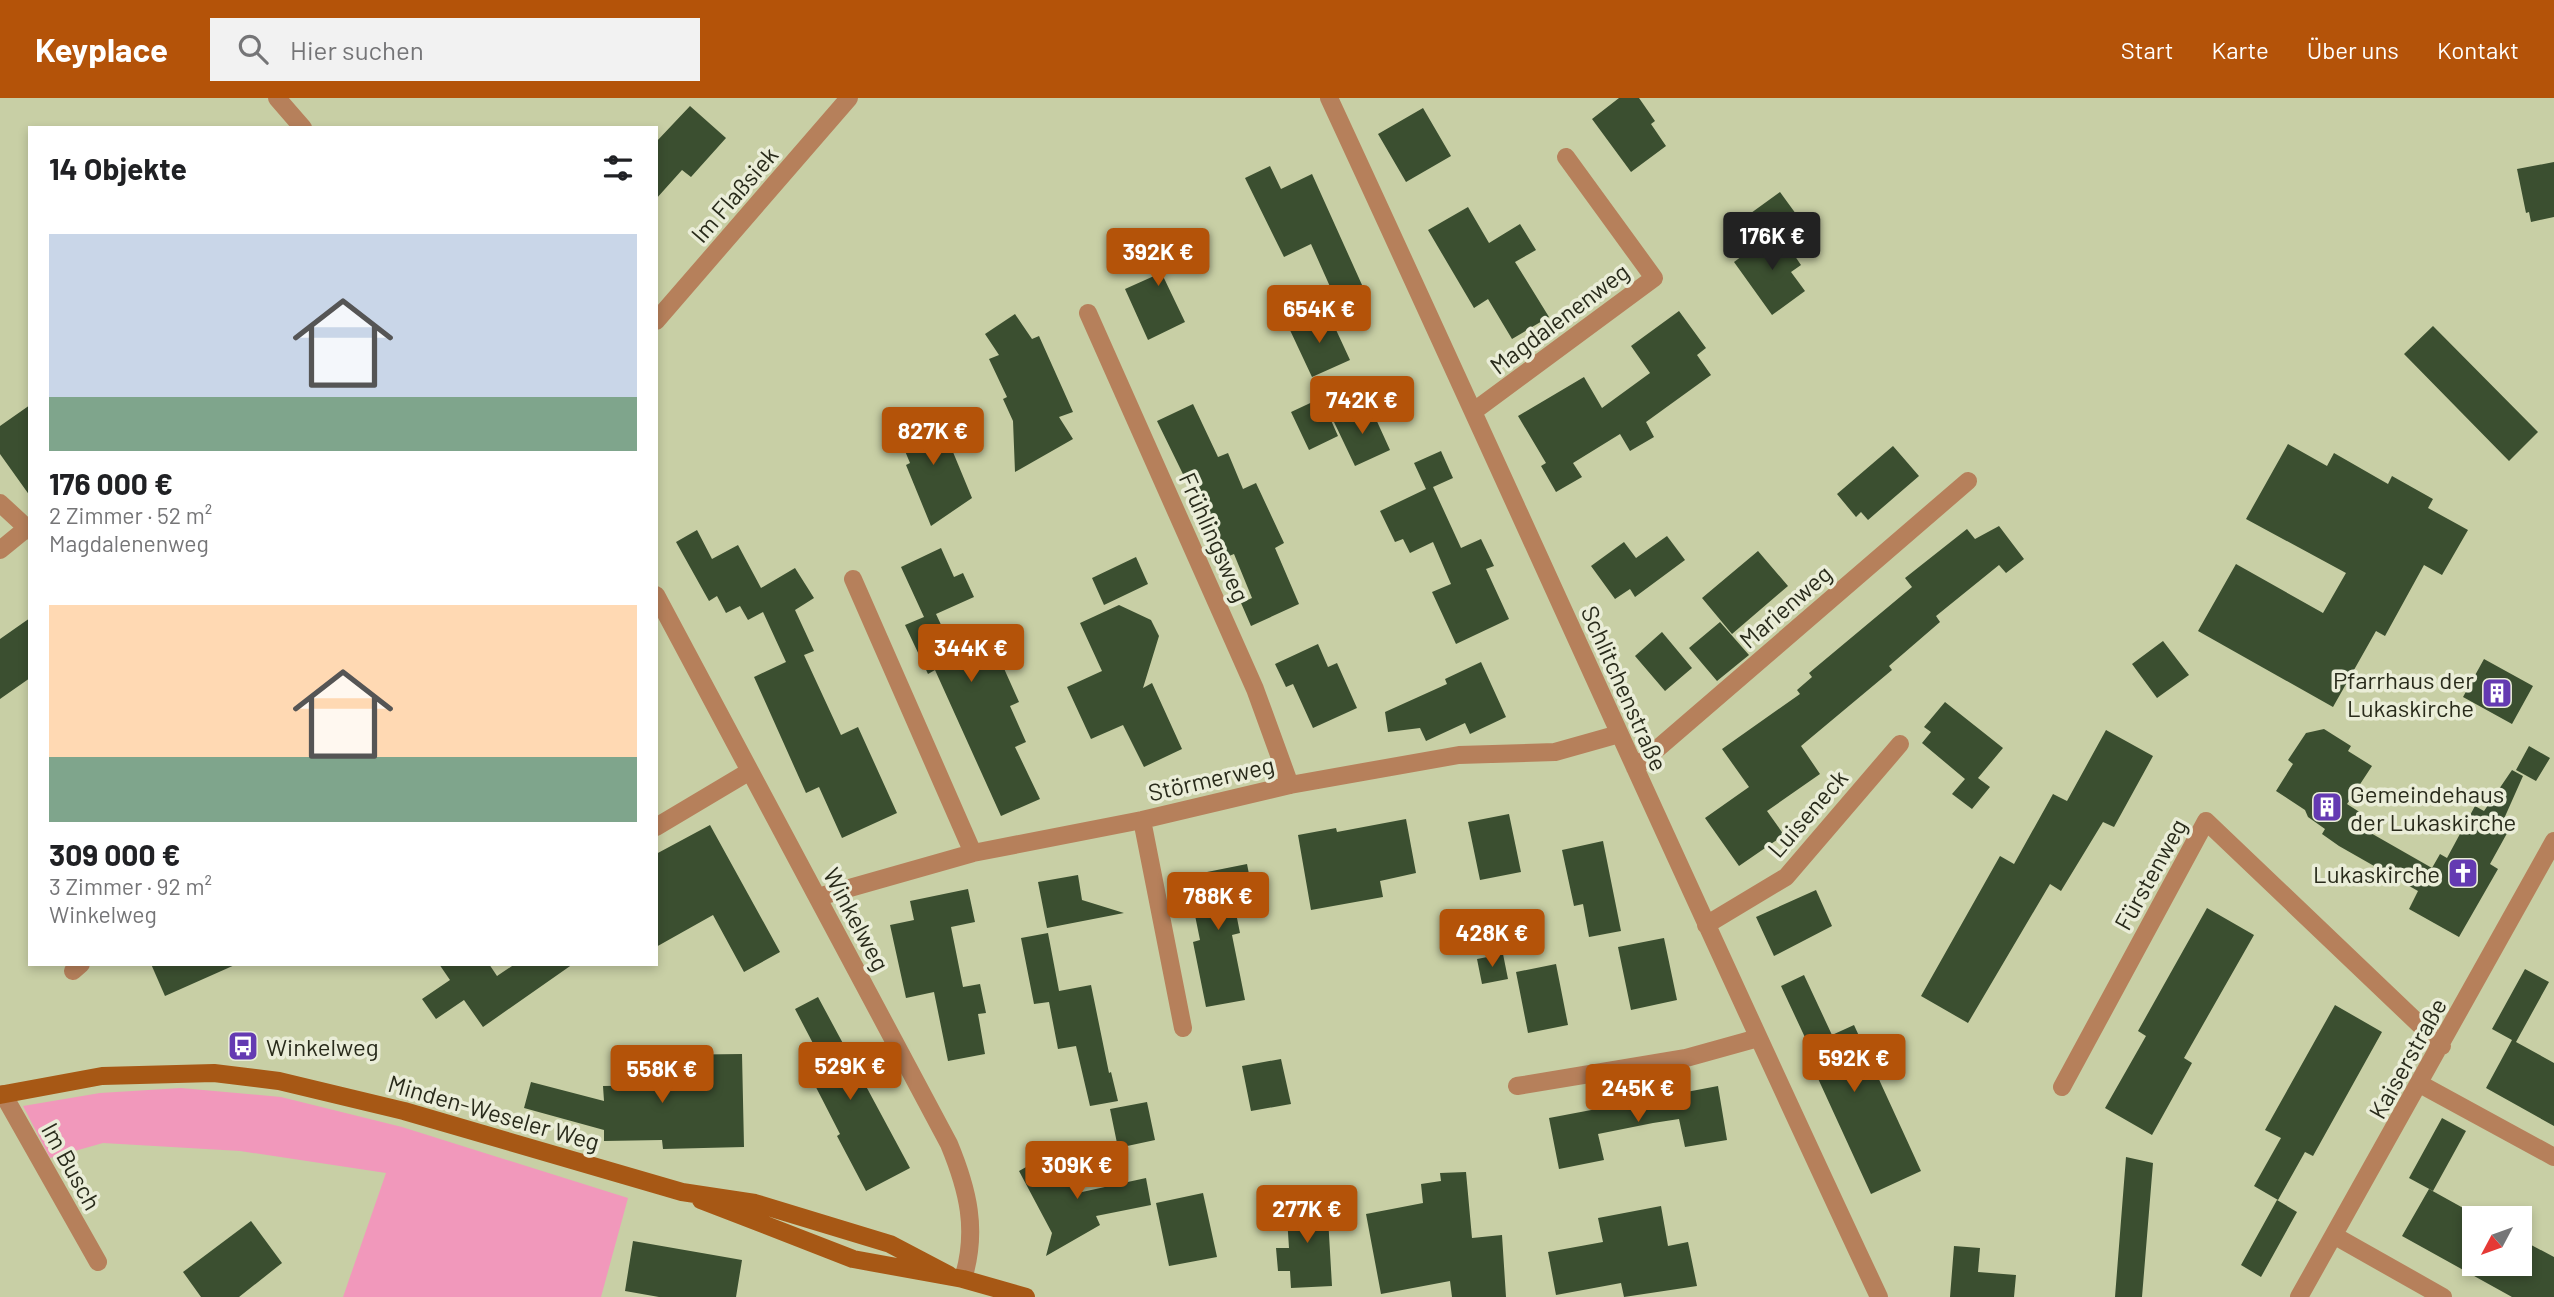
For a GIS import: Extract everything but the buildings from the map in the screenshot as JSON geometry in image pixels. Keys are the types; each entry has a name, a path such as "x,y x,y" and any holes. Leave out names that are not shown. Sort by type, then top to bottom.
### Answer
{"street":[{"path":"277,98 301,126"},
{"name":"Im Flaßsiek","path":"658,319 849,98"},
{"name":"Schlitchenstraße","path":"1329,98 1474,411 1706,925 1879,1297"},
{"name":"Magdalenenweg","path":"1474,411 1654,278 1566,157"},
{"name":"Frühlingsweg","path":"1088,313 1255,689 1290,785"},
{"name":"Marienweg","path":"1634,768 1968,481"},
{"path":"0,503 28,529 0,551"},
{"path":"853,579 973,853"},
{"name":"Winkelweg","path":"658,604 663,625 750,771 948,1144 962,1179 971,1215 972,1232 956,1277"},
{"name":"Störmerweg","path":"818,897 973,853 1142,820 1290,785 1459,755 1555,752 1619,734"},
{"name":"Luiseneck","path":"1706,925 1786,877 1900,744"},
{"path":"658,826 750,771"},
{"path":"1142,820 1183,1028"},
{"name":"Fürstenweg","path":"2062,1087 2206,821 2442,1046"},
{"name":"Kaiserstraße","path":"2299,1297 2442,1046 2554,841"},
{"path":"1517,1086 1686,1058 1758,1038"},
{"name":"Minden-Weseler Weg","path":"2,1095 102,1076 214,1073 279,1081 404,1111 682,1192 755,1203 880,1241 956,1277"},
{"path":"2420,1084 2554,1157"},
{"name":"Im Busch","path":"2,1095 98,1262"},
{"name":"Minden-Weseler Weg","path":"682,1192 726,1212 853,1259 956,1277 1026,1297"},
{"path":"2335,1236 2442,1297"}],"shaded area":[{"path":"181,1088 281,1097 402,1127 628,1198 601,1297 343,1297 386,1173 240,1151 103,1143 50,1158 23,1106 100,1093"}],"place":[{"name":"Pfarrhaus der Lukaskirche","path":"2497,693"},
{"name":"Gemeindehaus der Lukaskirche","path":"2327,807"},
{"name":"Lukaskirche","path":"2463,873"},
{"name":"Winkelweg","path":"243,1046"}]}
